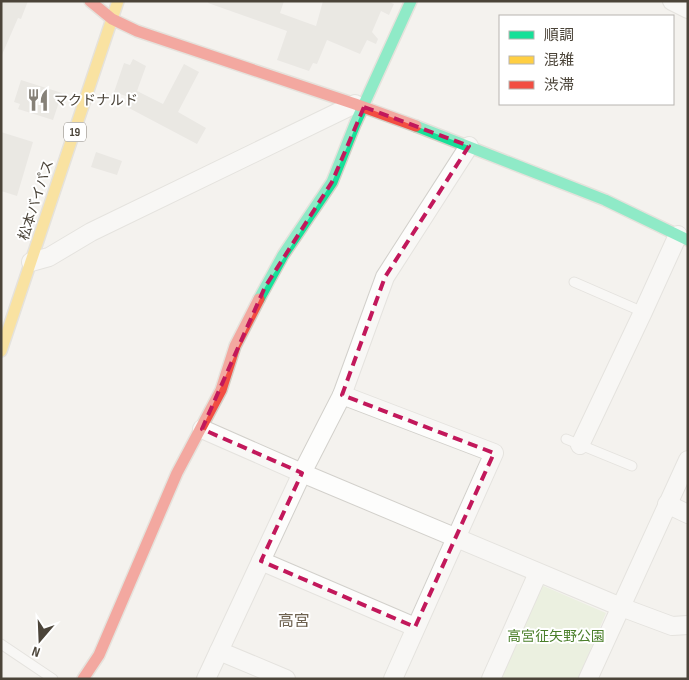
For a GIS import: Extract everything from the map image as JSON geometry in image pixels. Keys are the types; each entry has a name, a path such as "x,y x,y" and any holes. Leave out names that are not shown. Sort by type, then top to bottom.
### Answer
{"main road":[{"path":"90,1 112,19 136,31 360,105 469,146 605,200 683,237"},
{"name":"松本バイパス","path":"1,351 118,1"},
{"path":"83,679 99,655 177,473 221,390 235,346 283,255 332,182 355,124 360,105 411,1"}],"street":[{"path":"672,1 688,9"},
{"path":"31,262 48,257 91,232 360,105"},
{"path":"206,679 302,473 342,395 386,277 469,146"},
{"path":"573,442 683,237"},
{"path":"342,395 494,453 393,679"},
{"path":"202,429 621,607 672,626 688,625"},
{"path":"588,679 688,460"},
{"path":"667,504 688,514"},
{"path":"261,561 415,627"},
{"path":"491,679 538,573"},
{"path":"219,651 286,679"}],"lane":[{"path":"574,282 643,312"},
{"path":"573,442 632,466"},
{"path":"1,644 53,679"}],"highlighted area":[{"path":"364,107 469,146 385,277 342,395 494,453 415,627 261,561 302,473 202,429 265,287 332,182"}],"green space":[{"name":"高宮征矢野公園","path":"539,584 606,613 578,679 498,679"}],"building":[{"path":"1,1 28,1 21,19 18,18 1,57"},
{"path":"209,1 284,1 280,13 316,26 323,1 387,1 394,4 389,15 381,11 372,32 378,39 376,44 367,40 360,54 327,40 317,64 313,63 309,71 277,60 287,31 208,3"},
{"path":"133,59 146,66 137,91 163,104 184,64 199,72 178,112 206,128 197,144 127,107 132,98 114,92 124,63 130,65"},
{"path":"21,80 62,93 53,120 18,109 20,104 14,102"},
{"path":"1,132 33,142 17,196 1,191"},
{"path":"96,152 122,161 117,175 91,167"}],"traffic: fast":[{"path":"259,299 283,255 332,182 355,124 411,1"},
{"path":"416,126 605,200 688,240"}],"traffic: slow":[{"path":"1,351 118,1"}],"traffic: jam":[{"path":"90,1 112,19 137,31 416,126"},
{"path":"83,679 99,655 177,473 221,390 235,346 259,299"}],"place":[{"name":"マクドナルド","path":"38,100"}],"district":[{"name":"高宮","path":"294,621"}]}
